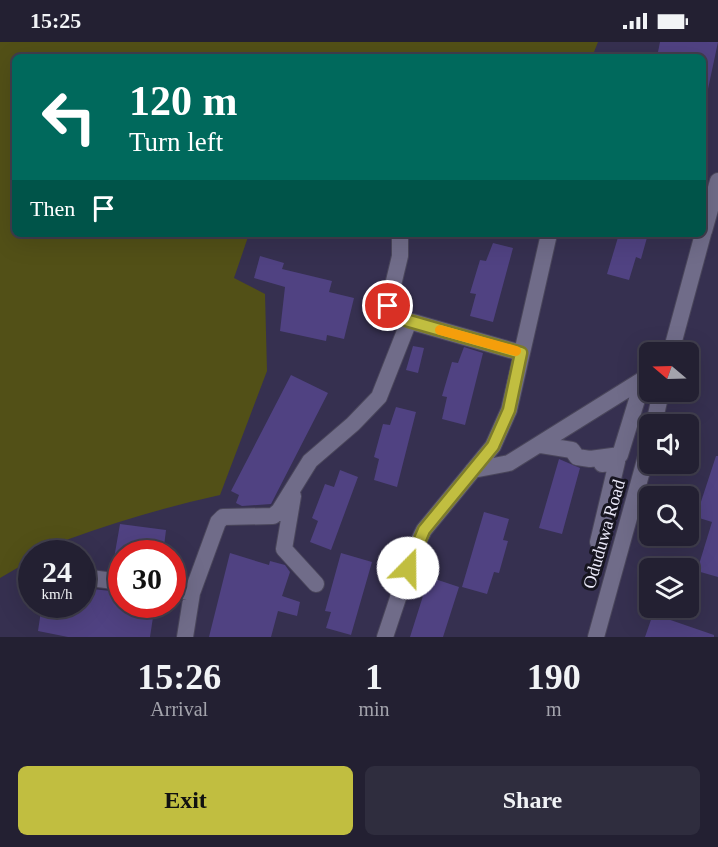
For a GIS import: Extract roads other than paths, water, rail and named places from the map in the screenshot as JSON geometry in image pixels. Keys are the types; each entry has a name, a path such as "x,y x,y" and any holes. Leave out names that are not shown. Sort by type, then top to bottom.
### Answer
{"street":[{"path":"706,223 718,181"},
{"path":"400,237 400,256 388,306 393,315 521,353"},
{"path":"385,637 414,550 424,530 493,446 509,410 548,237"},
{"path":"674,342 702,237"},
{"path":"185,637 192,593 218,522 223,517 273,516 283,506 310,461 361,417 379,397 409,321"},
{"path":"473,470 509,463 639,382"},
{"path":"590,459 620,454 639,398"},
{"path":"541,445 572,450 577,456 602,464 617,462 598,542"},
{"name":"Oduduwa Road","path":"596,637 641,474"},
{"path":"294,486 284,549 316,584"},
{"path":"186,592 192,593"}]}
